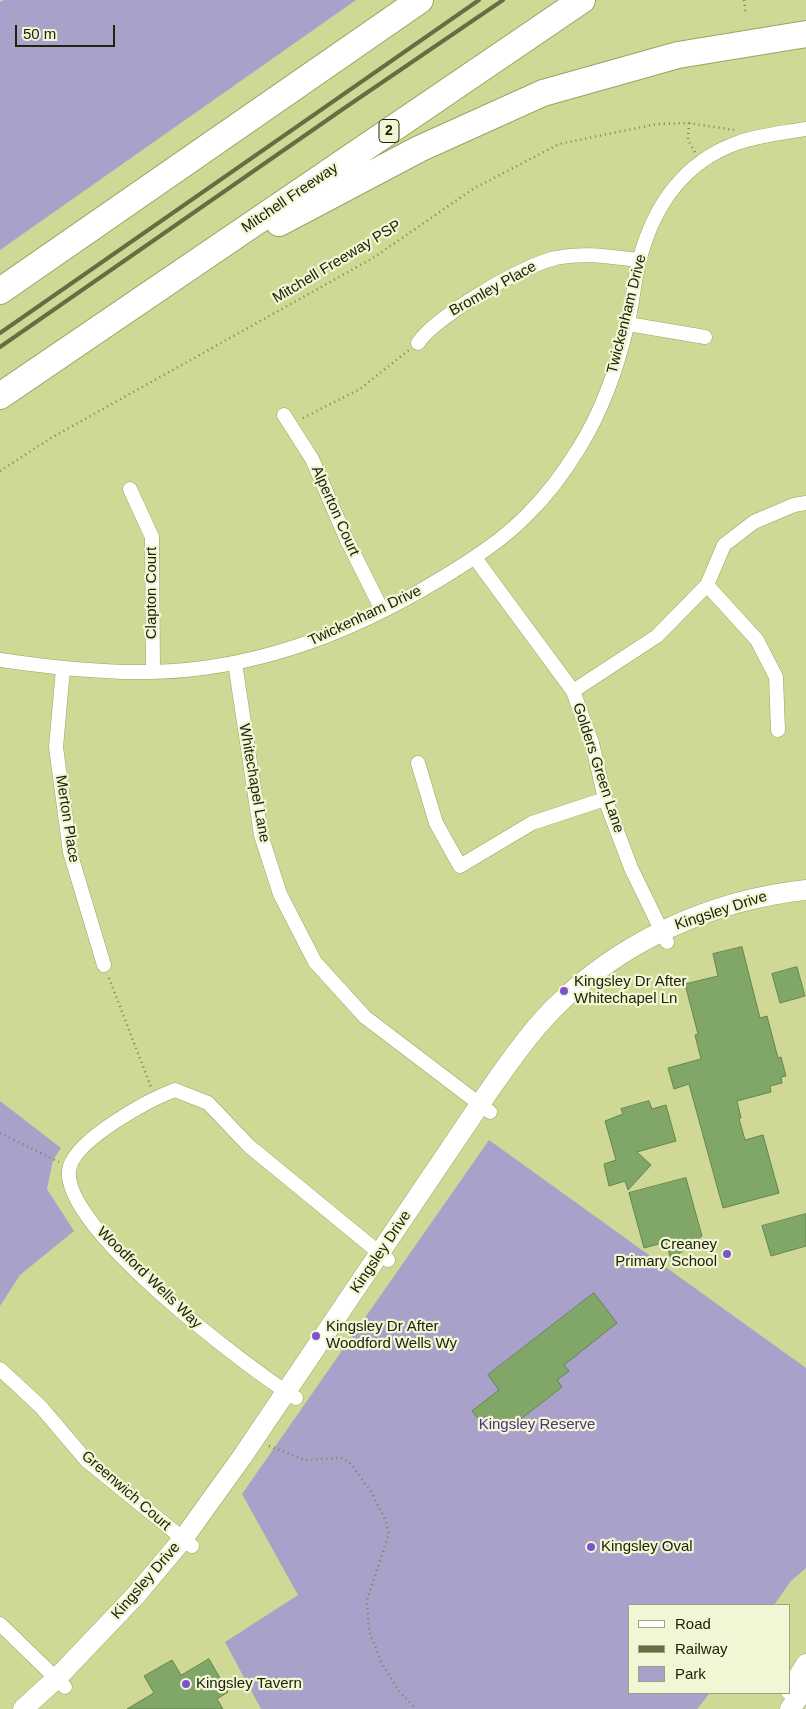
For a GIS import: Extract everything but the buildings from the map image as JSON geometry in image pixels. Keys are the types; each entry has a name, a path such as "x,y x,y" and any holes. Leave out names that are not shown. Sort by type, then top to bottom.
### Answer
{"highway":[{"path":"345,53 405,0"},
{"path":"0,292 420,0"},
{"name":"Mitchell Freeway","path":"0,396 582,0"},
{"path":"196,262 284,220 419,148 543,93 678,55 806,34"}],"main road":[{"name":"Kingsley Drive","path":"23,1709 61,1683 145,1604 485,1108 532,1050 568,1010 610,976 665,936 729,905 776,894 806,890"},
{"name":"Kingsley Drive","path":"665,936 736,915 778,906 806,903"},
{"path":"791,1688 805,1666"},
{"name":"Kingsley Drive","path":"42,1709 61,1683"},
{"path":"790,1709 806,1687"},
{"path":"774,1709 786,1694"}],"street":[{"name":"Twickenham Drive","path":"0,660 63,669 153,672 235,663 302,645 382,610 407,599 475,558 528,514 554,484 579,448 608,390 628,324 639,260 650,228 663,202 681,179 704,160 720,150 746,140 806,130"},
{"name":"Bromley Place","path":"418,344 424,333 447,314 537,264 554,258 587,254 639,260"},
{"path":"628,324 705,337"},
{"name":"Alperton Court","path":"287,420 312,459 346,538 382,610"},
{"name":"Clapton Court","path":"130,489 152,537 153,672"},
{"path":"573,691 657,636 707,585 724,545 754,522 794,505 806,503"},
{"name":"Golders Green Lane","path":"475,558 573,691 592,743 605,799 632,868 665,936"},
{"path":"707,585 757,640 776,677 778,730"},
{"name":"Whitechapel Lane","path":"235,663 261,835 280,894 315,962 365,1017 485,1108"},
{"name":"Merton Place","path":"63,669 56,747 70,852 104,965"},
{"path":"418,763 436,823 460,866 532,823 605,799"},
{"path":"70,1166 74,1157 106,1128 156,1097 175,1090 208,1103 249,1146 384,1257"},
{"name":"Woodford Wells Way","path":"70,1166 68,1176 72,1190 83,1211 120,1255 209,1336 290,1394"},
{"name":"Greenwich Court","path":"0,1369 41,1406 86,1460 187,1542"},
{"path":"0,1624 61,1683"}],"path":[{"path":"744,0 746,14"},
{"name":"Mitchell Freeway PSP","path":"0,471 52,438 373,258 473,189 559,144 657,124 689,123 688,140 697,156 704,160"},
{"path":"287,420 360,389 418,344"},
{"path":"104,965 156,1097"},
{"path":"0,1134 70,1166"},
{"path":"272,1448 304,1460 343,1458 352,1465 371,1492 385,1519 388,1534 367,1600 369,1631 382,1664 399,1691 416,1709"}],"green space":[{"path":"4,0 356,0 0,250 0,2"},
{"path":"0,1101 61,1148 53,1160 47,1189 74,1231 20,1275 0,1306"},
{"name":"Kingsley Reserve","path":"489,1140 806,1368 806,1568 791,1581 775,1604 628,1604 628,1694 709,1694 697,1709 261,1709 225,1642 298,1595 242,1494"}],"railway":[{"path":"0,333 479,0"},
{"path":"0,347 503,0"}],"place":[{"name":"Kingsley Dr After Whitechapel Ln","path":"564,991"},
{"name":"Creaney Primary School","path":"727,1254"},
{"name":"Kingsley Dr After Woodford Wells Wy","path":"316,1336"},
{"name":"Kingsley Oval","path":"591,1547"},
{"name":"Kingsley Tavern","path":"186,1684"}]}
